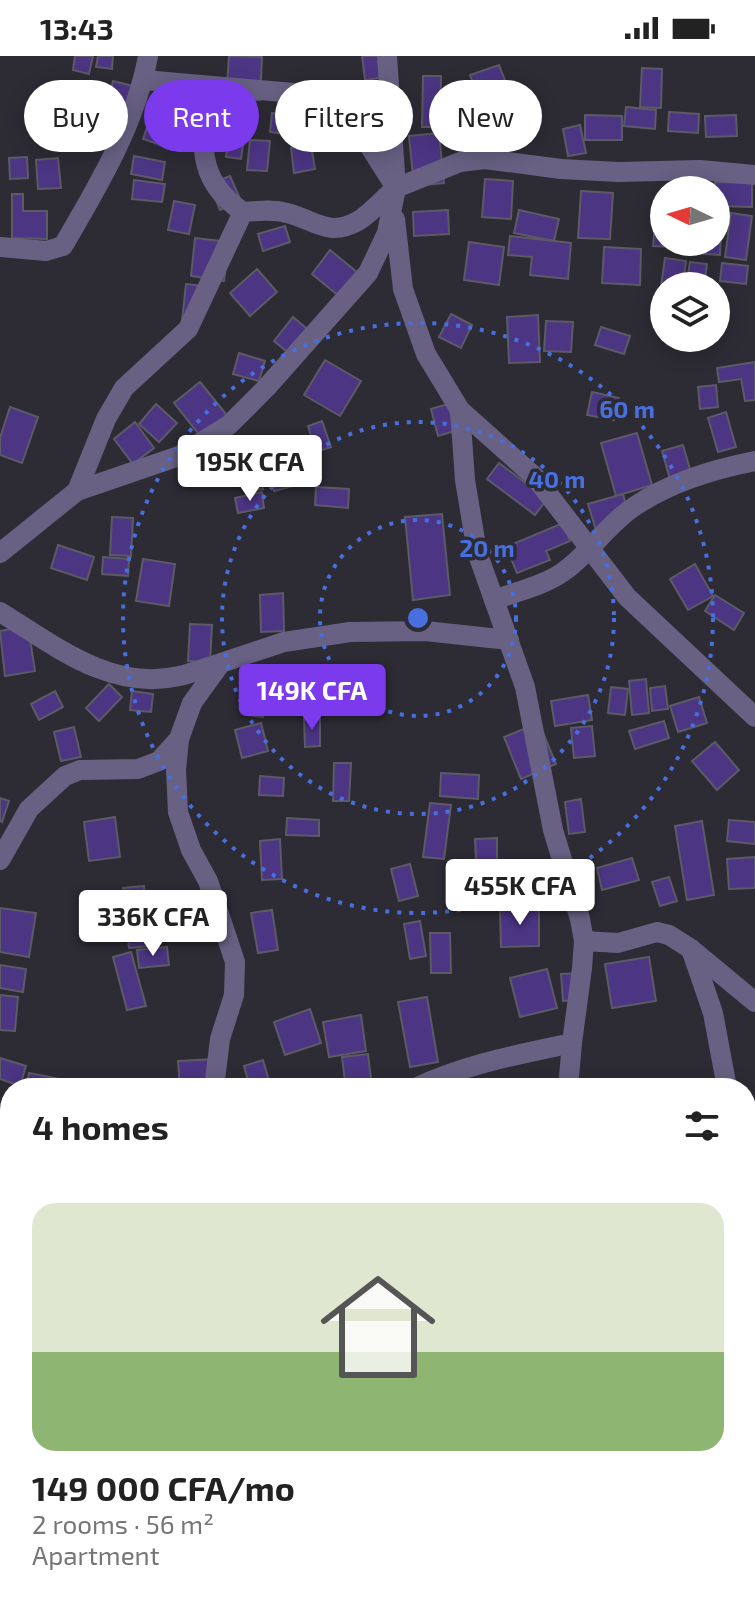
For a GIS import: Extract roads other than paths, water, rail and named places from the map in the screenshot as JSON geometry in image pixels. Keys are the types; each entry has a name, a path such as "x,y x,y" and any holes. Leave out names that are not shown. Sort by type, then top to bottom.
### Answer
{"street":[{"path":"0,247 46,251 63,246 121,137 144,80 148,56"},
{"path":"387,56 394,196 403,289 426,354 460,410 535,477 627,597 755,717"},
{"path":"0,553 77,491 179,456 229,425 368,273 387,233 394,196 358,128 339,110 318,99 294,93 259,90"},
{"path":"203,152 217,189 243,212 271,210 332,228 357,221 394,196 460,162 485,159 561,169 618,172 700,170 755,175"},
{"path":"77,491 106,419 124,388 188,329 243,212"},
{"path":"460,410 465,480 477,552 525,687 553,830 584,941 569,1078"},
{"path":"494,600 566,571 606,530 634,507 670,486 755,461"},
{"path":"0,612 75,659 114,674 143,678 177,677 284,642 350,632 425,631 509,640"},
{"path":"215,1078 220,1039 234,995 235,962 212,893 191,850 178,812 176,770 179,739 192,703 221,663"},
{"path":"0,860 29,809 65,776 80,770 138,769 159,761 179,739"},
{"path":"584,941 618,943 657,932 669,935 691,949 755,1002"},
{"path":"691,949 713,1013 725,1078"},
{"path":"438,1078 485,1061 572,1043"}]}
